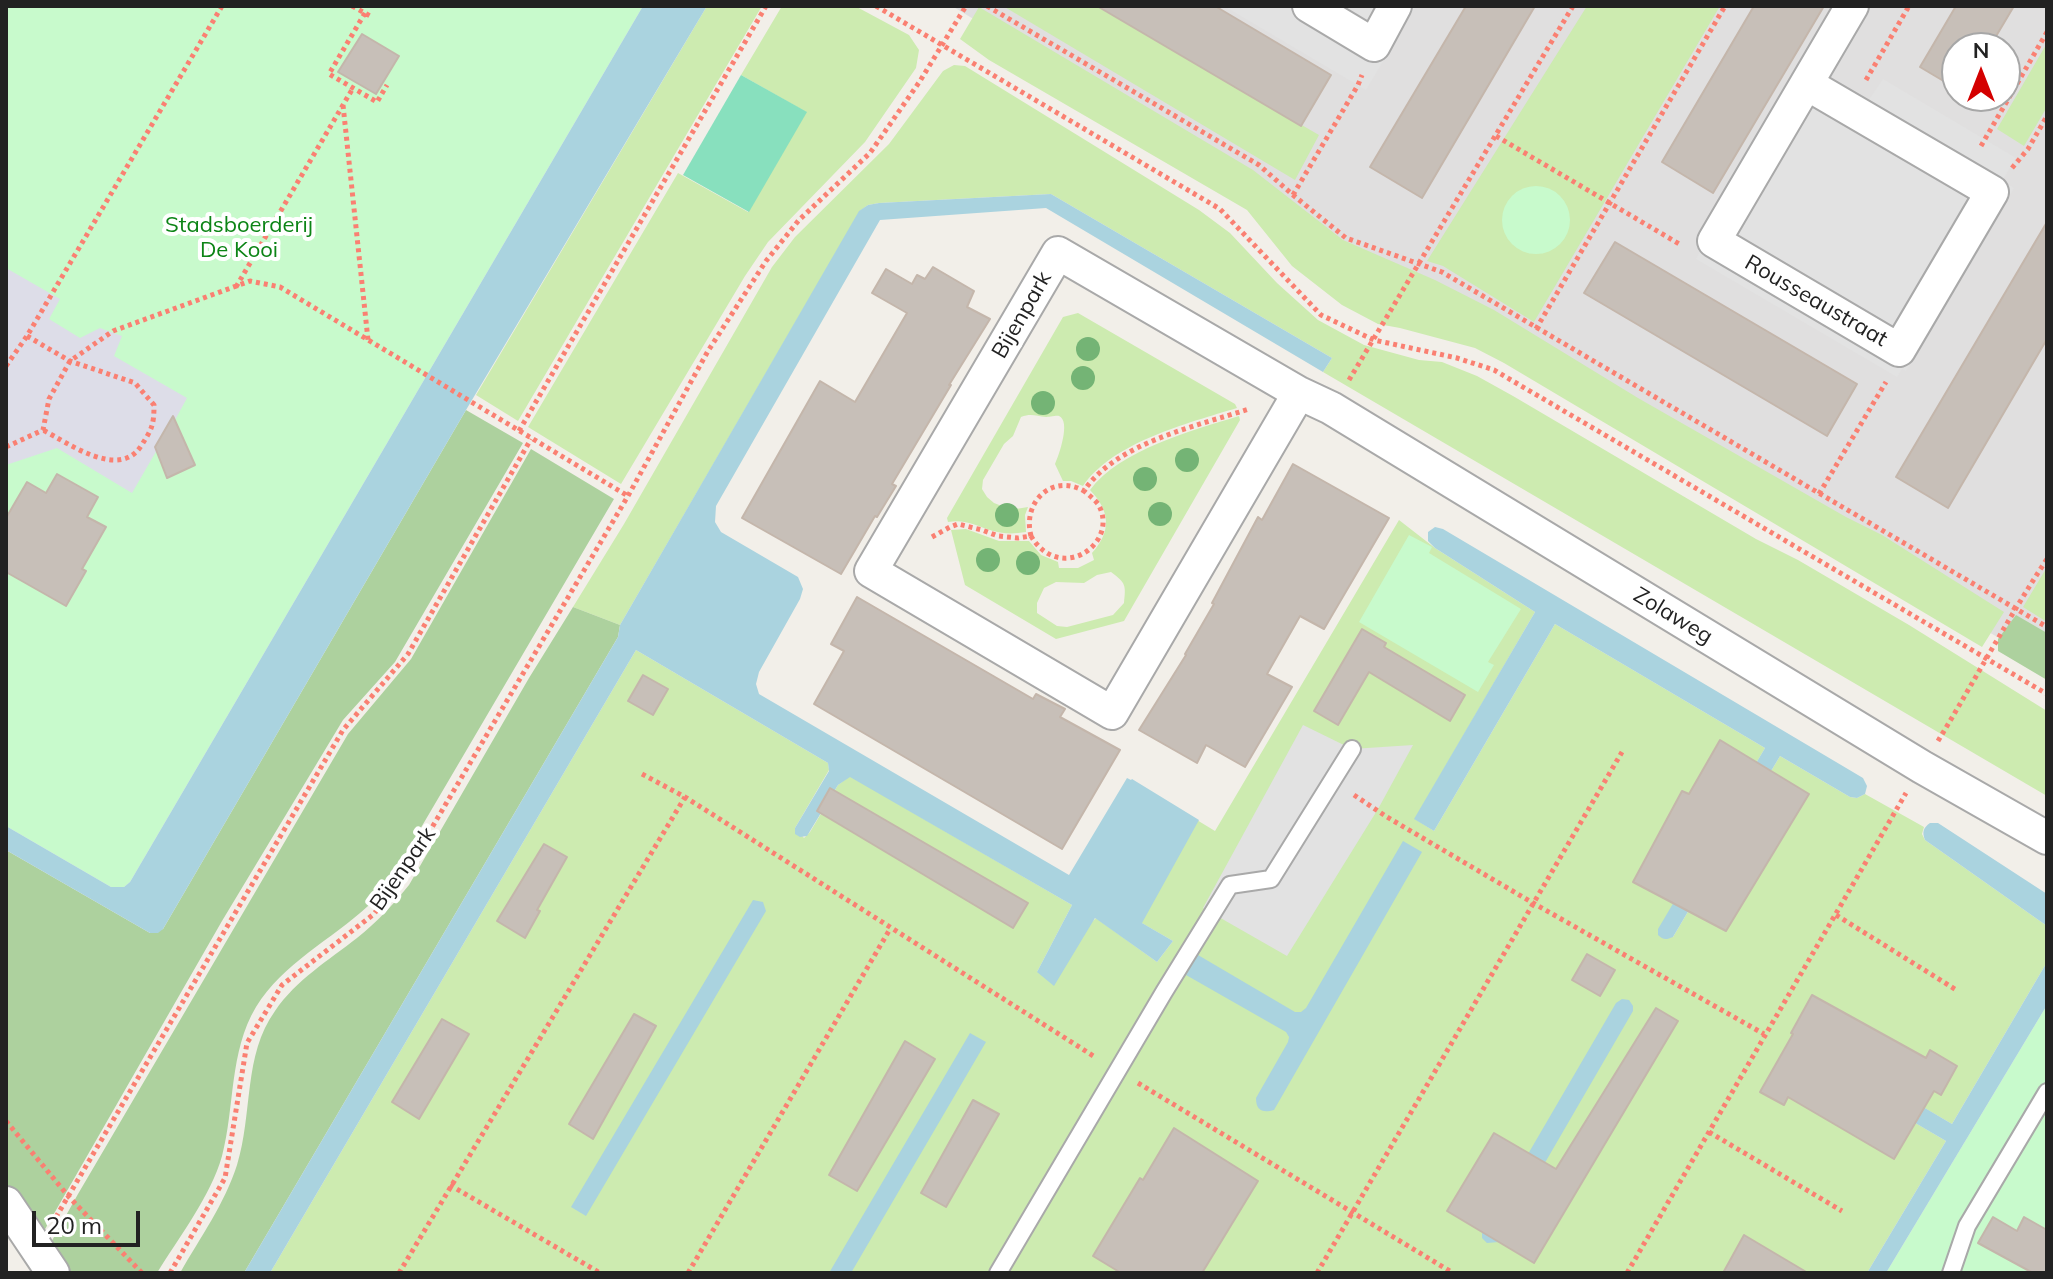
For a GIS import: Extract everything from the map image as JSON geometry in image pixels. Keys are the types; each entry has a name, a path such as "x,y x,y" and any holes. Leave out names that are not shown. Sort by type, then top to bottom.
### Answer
{"street":[{"path":"1309,6 1374,45 1395,6"},
{"path":"1714,241 1852,6"},
{"path":"1807,84 1992,192"},
{"name":"Rousseaustraat","path":"1714,241 1899,350 1992,192"},
{"name":"Bijenpark","path":"1058,253 1299,393 1112,713 871,571 1058,253"},
{"name":"Zolaweg","path":"1299,393 1331,408 1922,767 2047,838"},
{"path":"6,1203 45,1260"}],"lane":[{"path":"998,1273 1230,885 1271,879 1352,749"},
{"path":"1951,1273 1967,1226 2047,1092"}],"path":[{"path":"6,366 27,336 222,6"},
{"path":"352,6 372,17"},
{"path":"519,431 766,6"},
{"path":"876,6 1220,209 1321,315 1374,340 1457,358 1494,370 2047,694"},
{"name":"Bijenpark","path":"170,1273 225,1178 247,1043 282,985 374,914 408,868 628,496 708,351 766,261 799,220 870,153 920,81 966,6"},
{"path":"987,6 1259,165 1346,238 1442,272 2047,627"},
{"path":"1331,408 1573,6"},
{"path":"1536,329 1725,6"},
{"path":"1849,108 1909,6"},
{"path":"365,13 329,74 377,102 387,85"},
{"path":"1964,176 2047,32"},
{"path":"1293,195 1358,85 1374,45"},
{"path":"235,287 353,88"},
{"path":"343,105 368,341"},
{"path":"1992,192 2028,149 2047,116"},
{"path":"1496,136 1684,247 1714,241"},
{"path":"43,430 49,399 70,361 113,331 250,281 280,287 628,496"},
{"path":"27,336 70,361 135,383 154,405 154,427 137,452 118,461 95,457 43,430"},
{"path":"1819,494 1885,385 1899,350"},
{"path":"1084,491 1101,470 1135,450 1203,422 1299,393"},
{"path":"6,447 43,430"},
{"path":"45,1260 69,1197 343,730 408,654 531,439"},
{"path":"1058,486 1084,491 1097,504 1102,520 1098,538 1090,549 1076,557 1059,558 1038,547 1028,523 1034,501 1058,486"},
{"path":"923,542 958,524 998,536 1031,536"},
{"path":"1627,1273 1894,811 1988,659 2015,607 2047,559"},
{"path":"1317,1273 1622,752"},
{"path":"642,774 685,797 1117,1071 1453,1273"},
{"path":"1331,781 1533,903 1764,1034"},
{"path":"399,1273 685,797"},
{"path":"1836,915 1958,991"},
{"path":"688,1273 890,929"},
{"path":"6,1121 69,1197 142,1273"},
{"path":"1709,1132 1842,1211"},
{"path":"450,1185 600,1273"}],"shaded area":[{"path":"952,6 2047,6 2047,665 1286,235 1008,40"},
{"path":"1224,6 1416,6 1366,90"},
{"path":"1802,64 1868,101 1883,79 2016,158 2002,181 2014,188 1906,371 1902,369 1897,377 1696,259 1701,250 1695,246"},
{"path":"6,268 60,299 49,319 80,338 100,328 122,336 114,356 187,398 175,420 171,418 132,493 57,448 6,465"},
{"path":"1303,725 1352,749 1413,745 1378,809 1287,956 1203,908"}],"green space":[{"name":"Stadsboerderij De Kooi","path":"6,6 643,6 130,882 124,887 111,887 6,826"},
{"path":"707,6 762,6 518,421 476,395"},
{"path":"782,6 855,6 909,35 919,50 916,68 865,142 768,242 621,484 528,427 678,173 748,212 806,112 741,75"},
{"path":"1003,6 1096,6 1319,135 1295,180"},
{"path":"1587,6 1720,6 1534,322 1443,266 1427,261"},
{"path":"979,7 1253,170 1343,240 1435,280 1494,310 1638,398 1882,535 2004,612 1982,647 1504,363 1475,348 1378,324 1342,305 1292,266 1247,210 989,60 960,39"},
{"path":"2047,43 2047,107 2024,146 1997,129 2007,112 2021,112 2021,88"},
{"path":"954,65 965,66 1199,210 1230,233 1277,283 1318,320 1364,345 1419,360 1442,362 1477,376 1909,625 2047,711 2047,796 1323,372 1332,358 1051,194 879,203 868,205 860,211 620,625 573,607 772,267 795,237 889,144 943,71"},
{"path":"741,75 807,112 749,212 683,175"},
{"path":"1536,186 1560,196 1570,220 1560,244 1536,254 1512,244 1502,220 1512,196"},
{"path":"1078,313 1235,404 1237,408 1132,446 1113,457 1083,486 1063,481 1055,464 1063,438 1062,419 1058,416 1021,417 1013,436 1004,444 983,480 982,489 994,503 1016,509 1028,507 1026,532 1001,533 966,522 948,522 947,518 1063,317"},
{"path":"466,410 523,443 395,662 343,720 222,921 40,1238 6,1190 6,850 150,933 163,929"},
{"path":"1239,416 1240,420 1124,621 1056,639 965,585 951,530 966,529 999,541 1029,541 1041,555 1058,562 1059,568 1078,568 1094,560 1092,553 1103,537 1105,513 1090,490 1103,476 1158,443","holes":["1111,572 1125,588 1124,603 1113,615 1067,627 1057,626 1037,613 1037,603 1044,588 1056,582 1084,583 1097,575"]},
{"path":"531,449 614,499 392,877 368,906 280,977 256,1007 241,1042 226,1137 217,1171 157,1273 68,1273 49,1246 78,1194 348,734 411,659"},
{"path":"1399,520 1435,548 1535,612 1415,819 1434,831 1555,624 1765,748 1659,929 1673,937 1780,756 1850,797 1865,794 1924,827 1922,834 1925,840 2047,926 2047,962 1952,1124 1820,1047 1812,1062 1946,1141 1867,1273 270,1273 636,650 828,763 829,770 795,828 804,838 838,785 850,776 1072,905 1037,972 1096,918 1157,962 1173,941 1133,918 1187,814 1215,831"},
{"path":"1409,535 1432,547 1429,553 1521,609 1488,662 1494,665 1478,692 1359,622"},
{"path":"2047,567 2047,622 2023,607"},
{"path":"573,607 620,625 618,637 244,1273 180,1273 232,1179 242,1146 258,1046 275,1011 313,971 371,926 409,885"},
{"path":"2016,615 2047,633 2047,680 1998,651 1998,639"},
{"path":"2047,1005 2047,1273 1886,1273"}],"water":[{"path":"643,6 707,6 466,410 163,929 150,933 6,850 6,826 111,887 124,887 130,882"},
{"path":"1051,194 1332,358 1323,372 1046,208 880,220 716,506 715,522 721,532 798,577 803,589 759,672 756,684 759,694 1069,875 1127,778 1199,820 1142,923 1173,941 1157,962 1095,918 1054,986 1037,972 1072,905 850,777 838,785 807,836 800,837 795,834 795,828 829,771 828,763 636,650 270,1273 244,1273 618,637 620,625 859,211 879,203"},
{"path":"1435,527 1863,778 1867,786 1865,794 1850,797 1780,756 1673,937 1661,938 1658,929 1765,748 1555,624 1434,831 1414,819 1535,612 1435,548 1428,541 1428,532"},
{"path":"1930,823 1938,823 2047,894 2047,926 1925,840 1924,830"},
{"path":"1403,841 1422,852 1274,1110 1261,1110 1256,1098 1289,1037 1286,1032 1186,975 1198,955 1295,1012 1301,1012"},
{"path":"753,900 763,902 766,911 586,1216 571,1207"},
{"path":"2047,962 2047,1005 1886,1273 1867,1273 1946,1141 1811,1062 1820,1046 1952,1124"},
{"path":"1622,999 1629,1000 1633,1011 1499,1242 1487,1243 1482,1233 1616,1003"},
{"path":"970,1033 986,1042 851,1273 829,1273"}],"building":[{"path":"1097,6 1215,6 1331,75 1301,126"},
{"path":"1466,6 1535,6 1422,198 1370,167"},
{"path":"1754,6 1824,6 1713,193 1662,162"},
{"path":"1956,6 2014,6 1999,32 1941,32 1941,79 1920,67"},
{"path":"362,34 399,56 376,94 338,72"},
{"path":"2047,222 2047,339 1948,508 1896,477"},
{"path":"1615,242 1857,384 1827,436 1584,293"},
{"path":"933,267 974,291 967,307 990,319 892,484 896,486 841,574 742,518 820,381 855,402 907,313 872,293 886,269 912,284 917,275 925,279"},
{"path":"173,416 195,465 167,478 155,447"},
{"path":"1293,464 1389,518 1324,629 1300,616 1267,674 1292,687 1245,767 1206,745 1197,763 1139,730 1186,655 1258,517 1262,520"},
{"path":"57,474 98,497 87,517 106,527 82,569 86,571 66,606 6,572 6,518 27,482 46,493"},
{"path":"857,597 1033,699 1036,694 1065,709 1060,717 1120,750 1062,849 814,704 844,651 831,644"},
{"path":"1362,629 1386,643 1384,647 1465,695 1450,721 1369,672 1338,725 1314,711"},
{"path":"643,675 668,689 653,715 628,701"},
{"path":"1720,740 1809,794 1726,931 1633,882 1682,791 1689,794"},
{"path":"830,788 1028,903 1013,928 817,811"},
{"path":"544,844 567,857 525,938 497,921"},
{"path":"1587,954 1615,970 1600,996 1572,980"},
{"path":"1812,995 1926,1058 1930,1050 1957,1066 1941,1095 1934,1091 1894,1159 1788,1097 1784,1105 1760,1092"},
{"path":"1656,1008 1678,1021 1534,1263 1447,1211 1494,1133 1556,1169"},
{"path":"634,1014 656,1026 593,1139 569,1124"},
{"path":"442,1019 469,1034 419,1119 392,1102"},
{"path":"905,1041 935,1059 857,1191 829,1175"},
{"path":"973,1100 999,1114 946,1207 921,1193"},
{"path":"1174,1128 1258,1181 1202,1273 1121,1273 1093,1256"},
{"path":"1993,1217 2017,1231 2024,1217 2047,1230 2047,1273 2033,1273 1978,1243"},
{"path":"1744,1235 1808,1273 1723,1273"}]}
